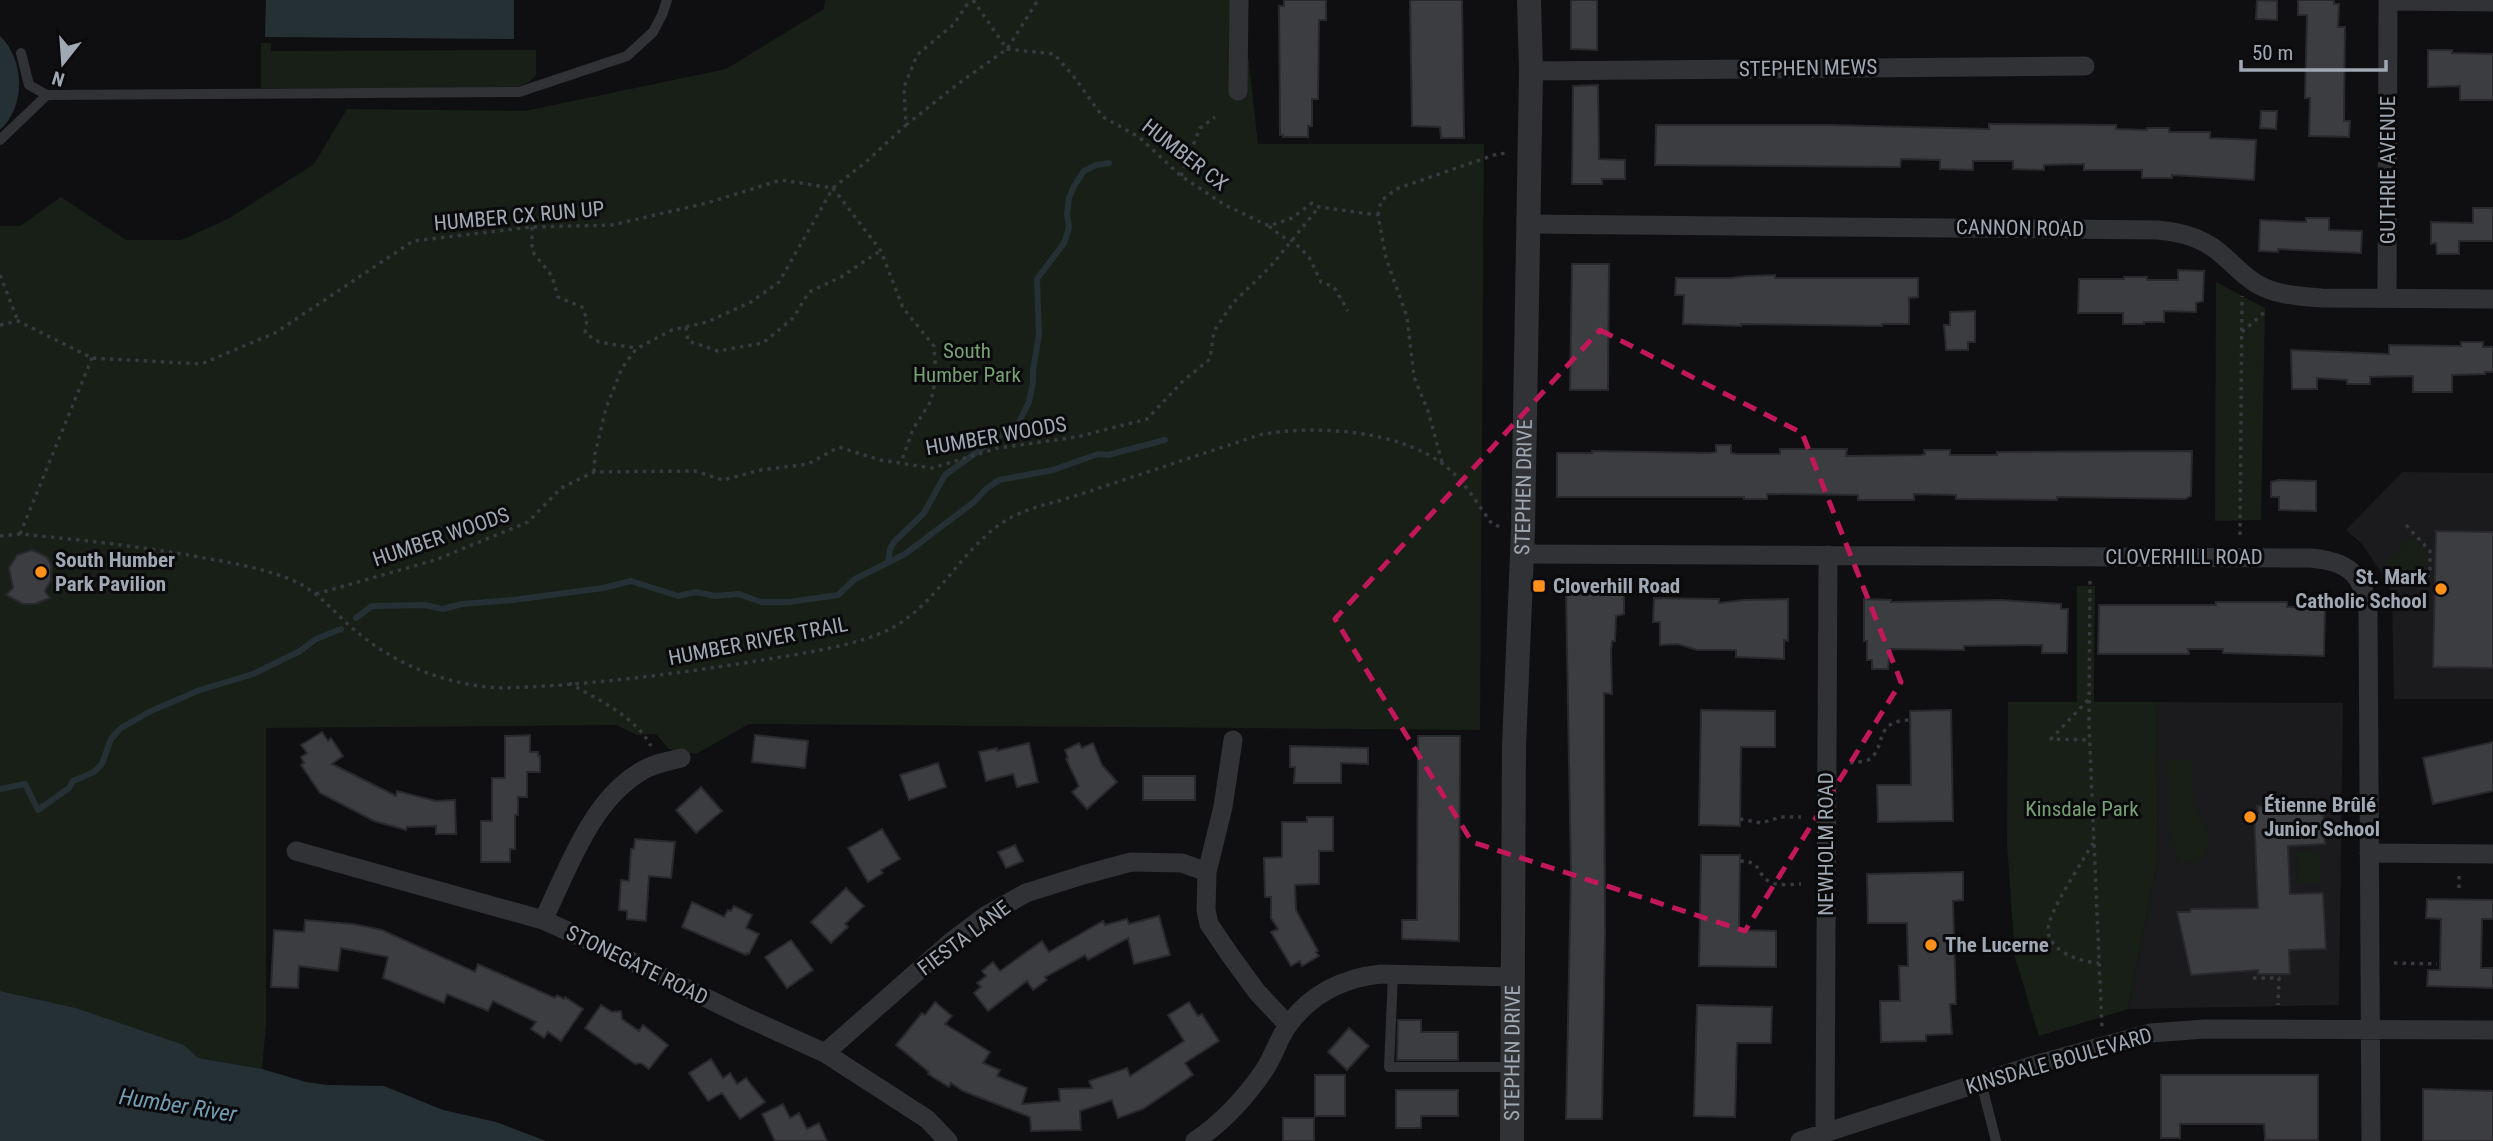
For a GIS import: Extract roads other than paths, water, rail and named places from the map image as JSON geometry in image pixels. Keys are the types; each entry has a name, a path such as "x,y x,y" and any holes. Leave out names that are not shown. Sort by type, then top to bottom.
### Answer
{"street":[{"path":"1238,91 1239,0"},
{"name":"STEPHEN DRIVE","path":"1513,1141 1514,746 1522,554 1531,71 1529,0"},
{"path":"2388,0 2493,2"},
{"name":"GUTHRIE AVENUE","path":"2387,298 2388,0"},
{"name":"STEPHEN MEWS","path":"1531,71 2085,66"},
{"name":"CANNON ROAD","path":"1528,224 2158,230 2197,237 2214,247 2255,283 2278,293 2320,298 2493,299"},
{"name":"CLOVERHILL ROAD","path":"1522,554 2298,557 2338,562 2357,575 2362,584 2368,612 2371,1141"},
{"name":"NEWHOLM ROAD","path":"1825,1132 1828,555"},
{"path":"1233,740 1223,807 1207,873 1206,910 1209,924 1251,983 1288,1025"},
{"path":"543,920 583,838 600,811 625,783 641,771 681,758"},
{"name":"STONEGATE ROAD","path":"296,851 543,920 825,1053 927,1119 948,1141"},
{"path":"2369,853 2493,854"},
{"name":"FIESTA LANE","path":"825,1053 952,941 985,916 1026,894 1083,874 1131,862 1182,863 1207,873"},
{"path":"1195,1141 1250,1090 1276,1051 1288,1025 1327,988 1360,976 1513,977"},
{"name":"KINSDALE BOULEVARD","path":"1800,1141 1981,1082 2151,1033 2180,1030 2493,1030"}],"lane":[{"path":"21,53 29,85 47,95 519,93 627,56 653,32 667,0"},
{"path":"0,140 47,95"},
{"path":"1393,975 1389,1067 1513,1067"},
{"path":"1981,1082 1996,1141"}],"water":[{"path":"266,0 514,0 514,39 265,37"},
{"path":"0,36 14,57 19,83 14,109 0,130"},
{"name":"Humber River","path":"0,991 76,1008 184,1045 198,1058 262,1069 306,1082 384,1086 443,1110 496,1122 546,1141 0,1141"}],"waterway":[{"path":"888,562 894,542 924,513 945,475 1019,422 1029,402 1039,335 1037,279 1064,243 1069,228 1069,198 1074,186 1084,171 1109,163"},
{"path":"356,618 372,606 425,605 443,609 462,604 603,588 631,581 678,596 696,592 715,596 739,594 761,602 789,602 838,595 855,579 905,554 999,480 1053,470 1098,454 1108,455 1165,440"},
{"path":"0,789 25,784 38,810 69,788 73,781 94,772 102,764 111,739 121,728 151,711 200,690 253,674 300,651 316,639 341,629"}],"place":[{"name":"South Humber Park Pavilion","path":"41,572"},
{"name":"Cloverhill Road","path":"1539,586"},
{"name":"St. Mark Catholic School","path":"2441,589"},
{"name":"Étienne Brûlé Junior School","path":"2250,817"},
{"name":"The Lucerne","path":"1931,945"}],"park label":[{"name":"South Humber Park","path":"967,363"},
{"name":"Kinsdale Park","path":"2082,809"}]}
